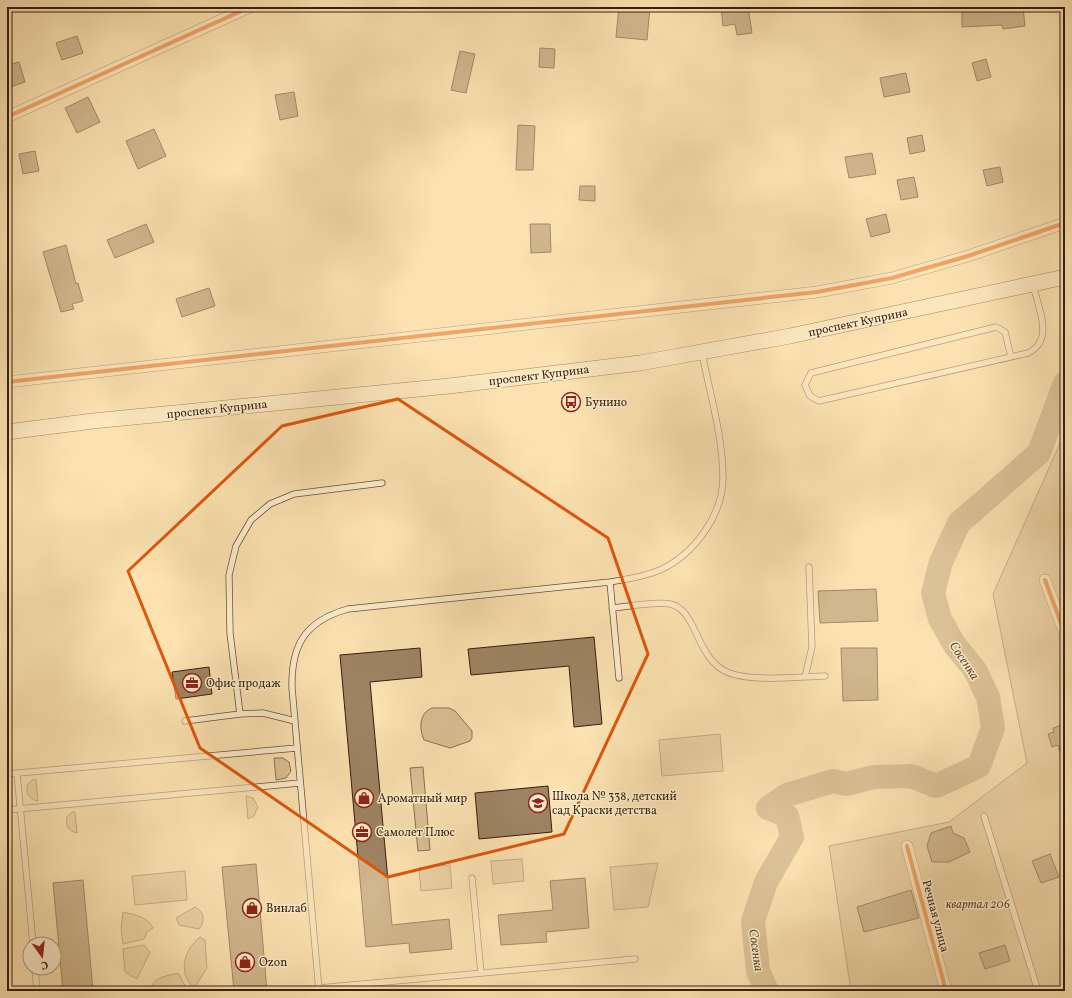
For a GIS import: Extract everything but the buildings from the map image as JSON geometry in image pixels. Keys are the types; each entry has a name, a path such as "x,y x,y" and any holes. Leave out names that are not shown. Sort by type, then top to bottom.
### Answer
{"main road":[{"name":"проспект Куприна","path":"7,432 93,421 449,386 633,364 702,353 1033,285 1065,277"}],"street":[{"path":"7,117 250,7"},
{"path":"7,382 817,292 892,278 968,256 1065,223"},
{"path":"1045,580 1065,634"},
{"name":"Речная улица","path":"907,846 946,991"}],"lane":[{"path":"1011,357 1005,332 996,327 811,373 806,385 810,396 820,401 1011,357 1034,350 1041,342 1045,332 1033,285"},
{"path":"634,959 319,990 291,667 295,654 302,640 310,629 321,620 334,613 348,609 610,582 649,574 678,560 699,540 715,514 723,481 722,454 702,353"},
{"path":"240,714 230,633 229,575 236,546 252,520 270,504 294,494 382,483"},
{"path":"806,676 812,647 809,567"},
{"path":"610,582 618,678"},
{"path":"612,608 671,604 684,612 688,617 702,649 715,665 723,670 742,677 825,676"},
{"path":"185,721 240,714 263,713 295,721"},
{"path":"7,774 297,748"},
{"path":"17,773 32,936"},
{"path":"7,810 300,783"},
{"path":"984,816 1038,991"},
{"path":"472,878 481,973"},
{"path":"36,976 37,991"}],"highlighted area":[{"path":"398,399 608,538 648,654 564,834 388,877 200,748 128,571 282,426"}],"green space":[{"name":"квартал 206","path":"1065,432 1065,991 851,991 829,846 949,822 1027,763 993,594"},
{"path":"432,708 449,708 455,711 472,731 472,738 470,741 450,748 424,740 421,731 422,717"},
{"path":"720,734 723,771 662,776 659,740"},
{"path":"274,758 283,758 289,762 291,771 286,778 276,780"},
{"path":"423,767 430,850 418,851 410,768"},
{"path":"36,779 38,801 30,797 27,790 29,783"},
{"path":"246,796 253,798 258,807 254,816 248,819"},
{"path":"72,812 75,812 77,833 71,831 66,823 67,817"},
{"path":"522,859 524,881 493,884 491,861"},
{"path":"658,863 648,907 614,910 610,867"},
{"path":"450,865 452,888 421,891 419,868"},
{"path":"185,871 187,900 135,905 132,876"},
{"path":"195,907 203,916 203,922 199,929 179,925 176,918"},
{"path":"123,912 144,918 150,924 153,928 147,932 144,939 123,944 121,929"},
{"path":"200,937 205,940 207,968 194,989 189,983 184,969 186,955"},
{"path":"144,945 150,952 137,979 125,972 123,949"},
{"path":"178,973 188,991 151,990 154,982 157,980 165,976"}],"waterway":[{"name":"Сосенка","path":"767,991 758,971 753,921 766,882 792,837 787,816 768,808 787,795 833,781 846,784 874,777 911,776 936,786 979,766 993,728 988,697 975,670 954,644 940,619 933,593 941,562 959,523 1039,453 1065,383"}],"cycle path":[{"path":"7,117 250,7"},
{"path":"7,382 817,292 892,278 968,256 1065,223"},
{"path":"1045,580 1065,634"},
{"path":"907,846 946,991"}],"place":[{"name":"Бунино","path":"571,402"},
{"name":"Офис продаж","path":"192,683"},
{"name":"Ароматный мир","path":"364,798"},
{"name":"Школа № 338, детский сад Краски детства","path":"538,803"},
{"name":"Самолет Плюс","path":"362,832"},
{"name":"Винлаб","path":"252,908"},
{"name":"Ozon","path":"245,962"}]}
